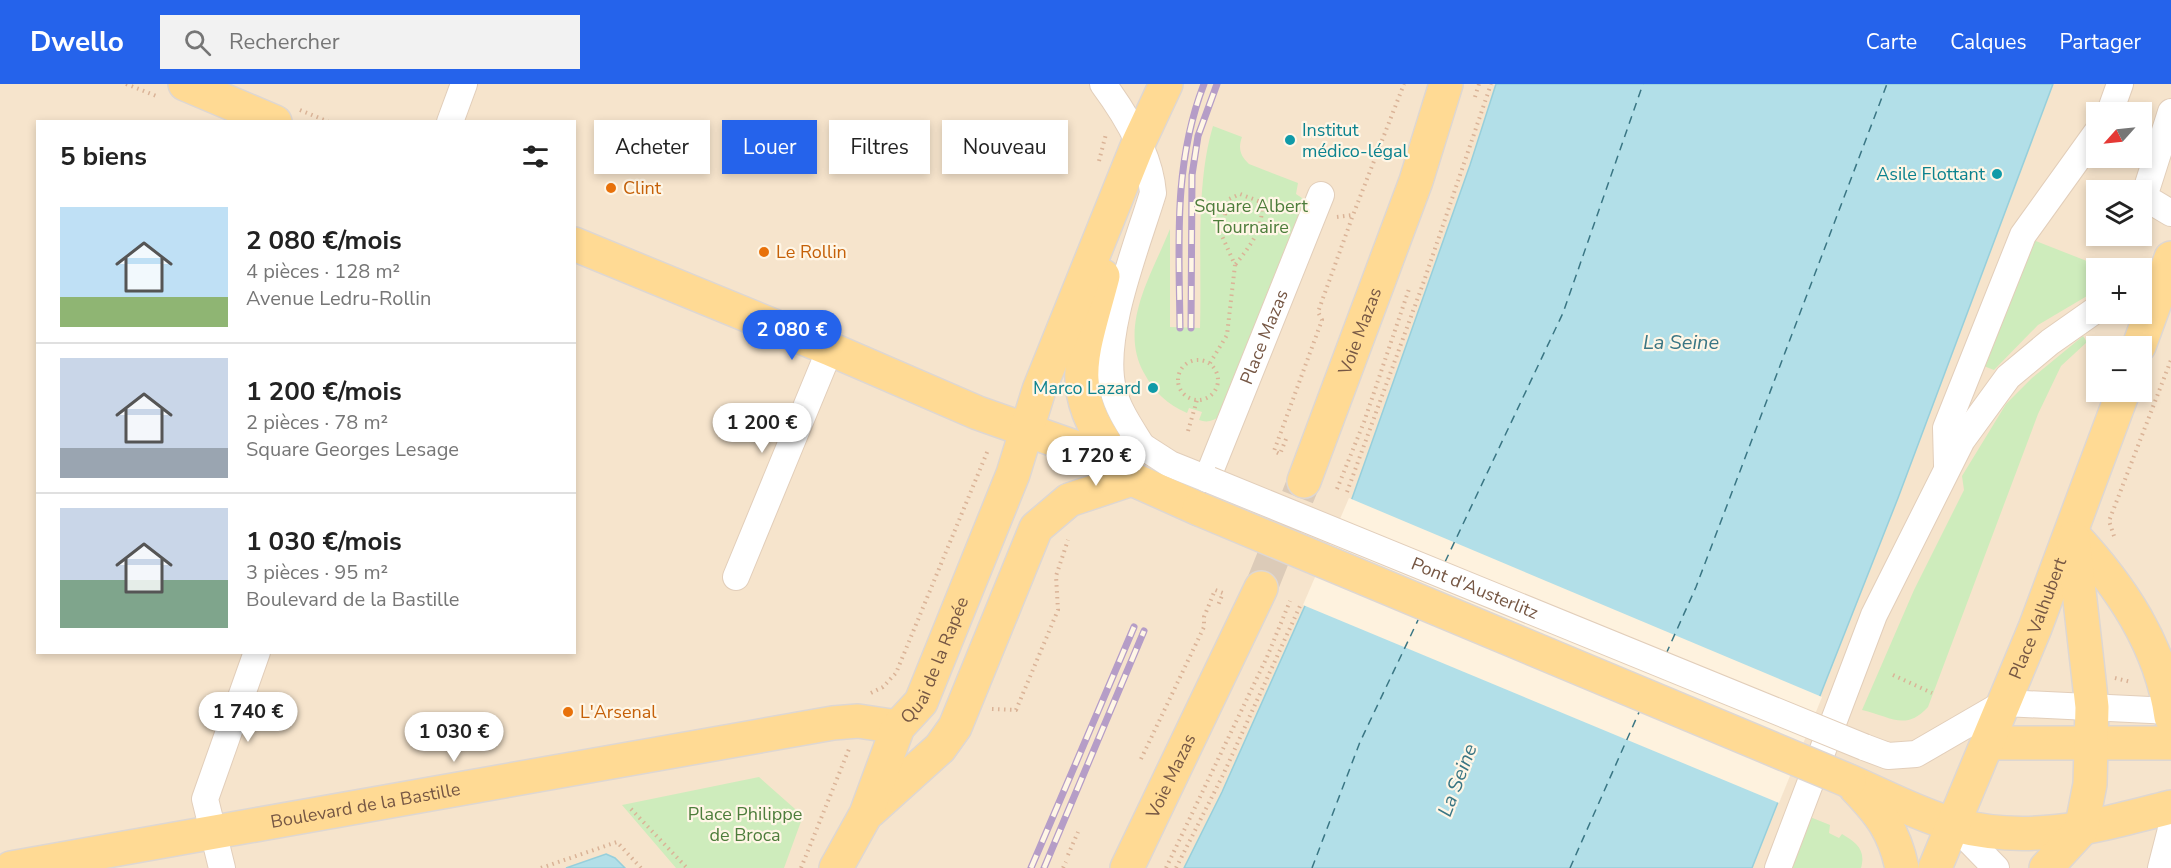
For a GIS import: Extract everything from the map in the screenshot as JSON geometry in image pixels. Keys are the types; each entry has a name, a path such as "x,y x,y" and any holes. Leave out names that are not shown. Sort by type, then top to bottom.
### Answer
{"main road":[{"path":"184,84 270,120"},
{"name":"Quai de la Rapée","path":"866,814 897,728 921,702 1013,474 1038,390 1138,144 1166,84"},
{"path":"1416,181 1420,108 1428,84"},
{"path":"1416,181 1446,84"},
{"name":"Quai de la Rapée","path":"1132,479 1085,447 1086,409 1081,372 1087,338 1138,144"},
{"name":"Voie Mazas","path":"1304,481 1416,181"},
{"path":"576,245 830,349 978,413 1085,447"},
{"path":"2143,336 2171,258"},
{"path":"2072,534 2119,402"},
{"path":"836,868 866,814 940,748 955,728 1036,528 1070,516 1132,479"},
{"name":"Pont d'Austerlitz","path":"1132,479 1205,489 1850,781"},
{"name":"Place Valhubert","path":"1935,868 2072,534"},
{"name":"Place Valhubert","path":"2072,534 2092,707 2090,784 2081,830"},
{"name":"Place Valhubert","path":"2072,534 2125,597 2145,634 2162,678 2171,713"},
{"name":"Voie Mazas","path":"1127,868 1261,588"},
{"name":"Boulevard de la Bastille","path":"11,868 833,723 858,721 897,728"},
{"path":"1988,743 2171,743"},
{"path":"1850,781 1953,824 1985,831 2025,834 2081,830 2171,807"},
{"path":"1850,781 1888,825 1902,868"},
{"path":"2046,868 2081,830"}],"street":[{"path":"451,120 464,84"},
{"path":"1103,84 1117,103 1151,172 1153,193 1110,339 1110,373 1119,409 1142,446"},
{"path":"2114,102 2121,84"},
{"path":"2171,112 2144,197 2171,213"},
{"path":"1947,466 1946,428 2023,235 2086,147"},
{"name":"Place Mazas","path":"1205,489 1321,195"},
{"path":"1778,868 1874,615 1947,466 1962,440 2008,377 2050,342 2086,317"},
{"path":"736,577 830,349"},
{"path":"1085,447 1142,446"},
{"name":"Pont d'Austerlitz","path":"1142,446 1205,489 1888,756 1916,754 2004,703"},
{"path":"222,868 205,798 256,654"},
{"name":"Place Valhubert","path":"2004,703 2171,713"},
{"path":"1953,824 1996,868"},
{"path":"2161,868 2171,829"}],"path":[{"path":"1280,454 1274,451 1322,320 1318,312 1404,84"},
{"path":"1347,492 1420,292 1491,84"},
{"path":"1210,363 1227,335 1235,265 1222,236 1227,200 1240,194 1261,202 1263,216 1252,245 1235,265"},
{"path":"1331,222 1332,218 1353,215"},
{"path":"1197,359 1210,363 1218,377 1216,389 1209,397 1197,400 1185,395 1178,383 1180,370 1184,365 1197,359"},
{"path":"2109,521 2171,360"},
{"path":"1188,431 1197,400"},
{"name":"Quai de la Rapée","path":"866,698 883,687 896,674 991,444"},
{"path":"986,709 1016,710 1058,610 1056,576 1070,516"},
{"path":"1141,759 1204,627 1204,617 1215,590 1223,593"},
{"name":"Voie Mazas","path":"1166,868 1267,657 1290,601"},
{"path":"1176,868 1277,663 1300,606"},
{"path":"1893,675 1932,693"},
{"path":"2113,678 2138,684"},
{"path":"801,868 850,746"},
{"path":"631,809 687,868"},
{"path":"1068,855 1078,832"},
{"path":"540,868 617,842 641,868"},
{"path":"1063,868 1066,862"}],"shaded area":[{"path":"0,84 1496,84 1470,165 1349,507 1222,792 1184,868 0,868"},
{"path":"2053,84 2171,84 2171,868 1752,868 1898,498"}],"green space":[{"name":"Square Albert Tournaire","path":"1213,126 1242,137 1241,152 1249,164 1298,183 1296,194 1308,202 1221,415 1213,420 1205,421 1199,420 1202,412 1189,408 1187,413 1173,406 1152,386 1137,355 1135,337 1140,300 1170,229 1170,327 1200,328 1200,226 1207,149"},
{"path":"2028,238 2086,261 2086,297 2038,325 1994,370 1981,365"},
{"path":"2083,336 2086,343 2061,366 2038,414 1928,707 1920,715 1904,721 1862,710 1914,590 1964,490 1962,476 2006,404 2032,378"},
{"name":"Place Philippe de Broca","path":"759,777 803,816 784,868 676,868 622,805"},
{"path":"1805,815 1830,825 1829,833 1839,838 1842,834 1856,844 1862,856 1861,868 1789,868"}],"water":[{"name":"La Seine","path":"1496,84 2053,84 1898,498 1752,868 1184,868 1222,792 1349,507 1470,165"},
{"path":"606,854 615,858 625,868 566,868"}],"pier":[{"path":"1349,498 1822,697 1779,803 1303,605"}],"ferry route":[{"path":"1445,562 1563,313 1643,84"},
{"path":"1666,654 1696,587 1887,84"},
{"path":"1312,868 1360,742 1419,618"},
{"path":"1570,868 1640,710"}],"tunnel":[{"path":"1261,588 1304,481"}],"railway":[{"path":"1180,328 1180,204 1187,144 1204,84"},
{"path":"1191,328 1192,175 1198,136 1217,84"},
{"path":"1031,868 1134,627"},
{"path":"1044,868 1144,631"}],"place":[{"name":"Institut médico-légal","path":"1290,140"},
{"name":"Asile Flottant","path":"1997,174"},
{"name":"Clint","path":"611,188"},
{"name":"Le Rollin","path":"764,252"},
{"name":"Marco Lazard","path":"1153,388"},
{"name":"L'Arsenal","path":"568,712"}]}
